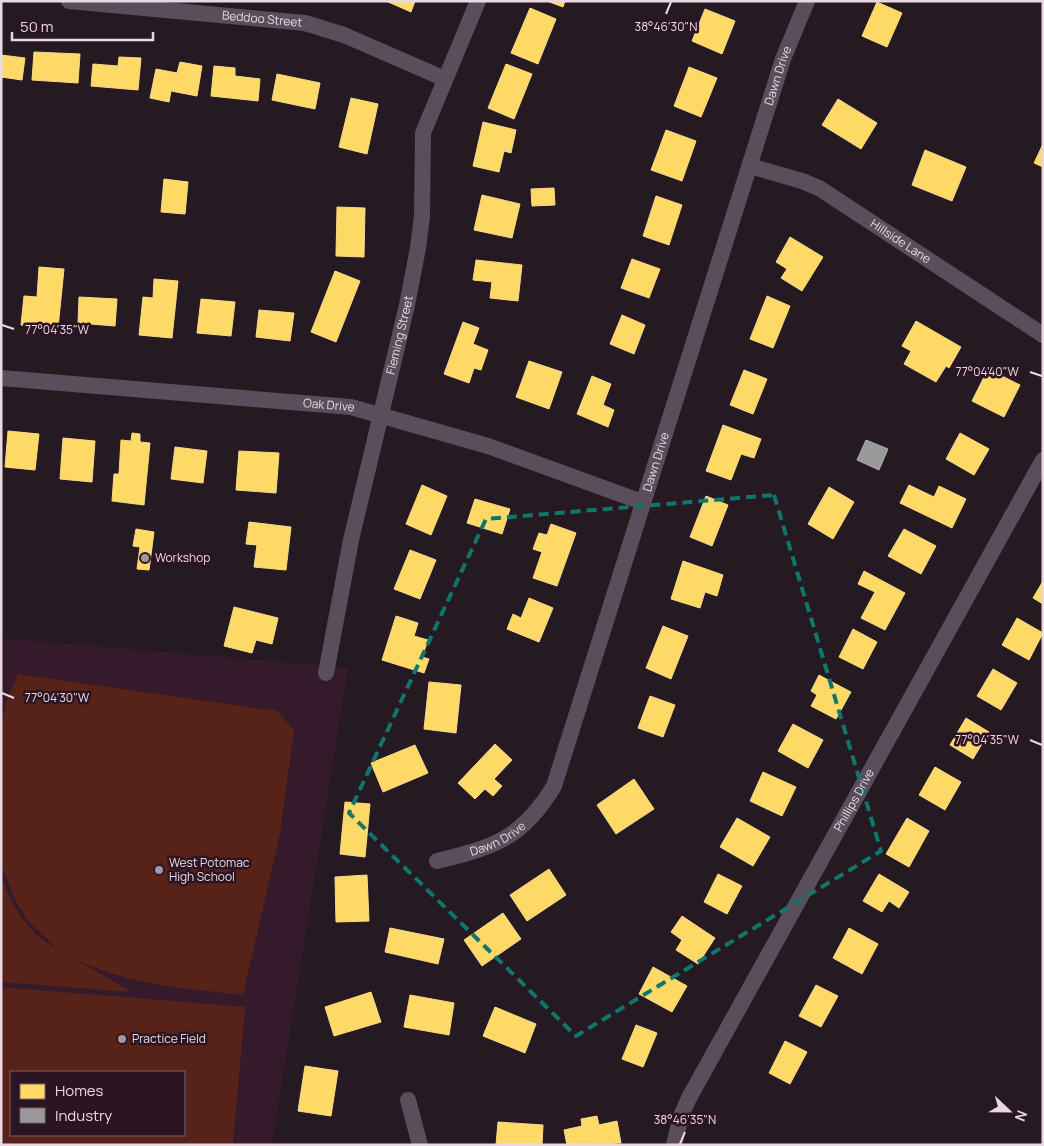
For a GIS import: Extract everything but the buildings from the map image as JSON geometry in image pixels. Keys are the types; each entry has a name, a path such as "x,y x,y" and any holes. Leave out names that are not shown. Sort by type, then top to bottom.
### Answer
{"street":[{"name":"Beddoo Street","path":"69,1 305,24 344,35 445,78"},
{"name":"Fleming Street","path":"326,673 351,540 407,304 418,248 422,216 423,134 478,1"},
{"name":"Dawn Drive","path":"437,860 485,849 502,842 537,812 554,786 783,59 807,1"},
{"name":"Hillside Lane","path":"750,166 802,181 819,188 1043,335"},
{"name":"Oak Drive","path":"1,378 352,407 488,446 642,502"},
{"name":"Phillips Drive","path":"674,1145 681,1116 689,1098 1043,460"},
{"path":"408,1100 420,1145"}],"highlighted area":[{"path":"774,495 881,851 576,1036 349,813 486,519"}],"shaded area":[{"name":"West Potomac High School","path":"1,638 348,668 272,1145 1,1145"},
{"path":"18,674 277,711 294,730 280,833 243,995 155,984 112,974 72,957 131,992 1,982 1,876 22,918 38,936 57,948 29,922 16,902 1,863 1,724 8,697"},
{"name":"Practice Field","path":"1,987 245,1007 233,1145 1,1145"}],"place":[{"name":"Workshop","path":"145,558"},
{"name":"West Potomac High School","path":"159,870"},
{"name":"Practice Field","path":"122,1039"}]}
